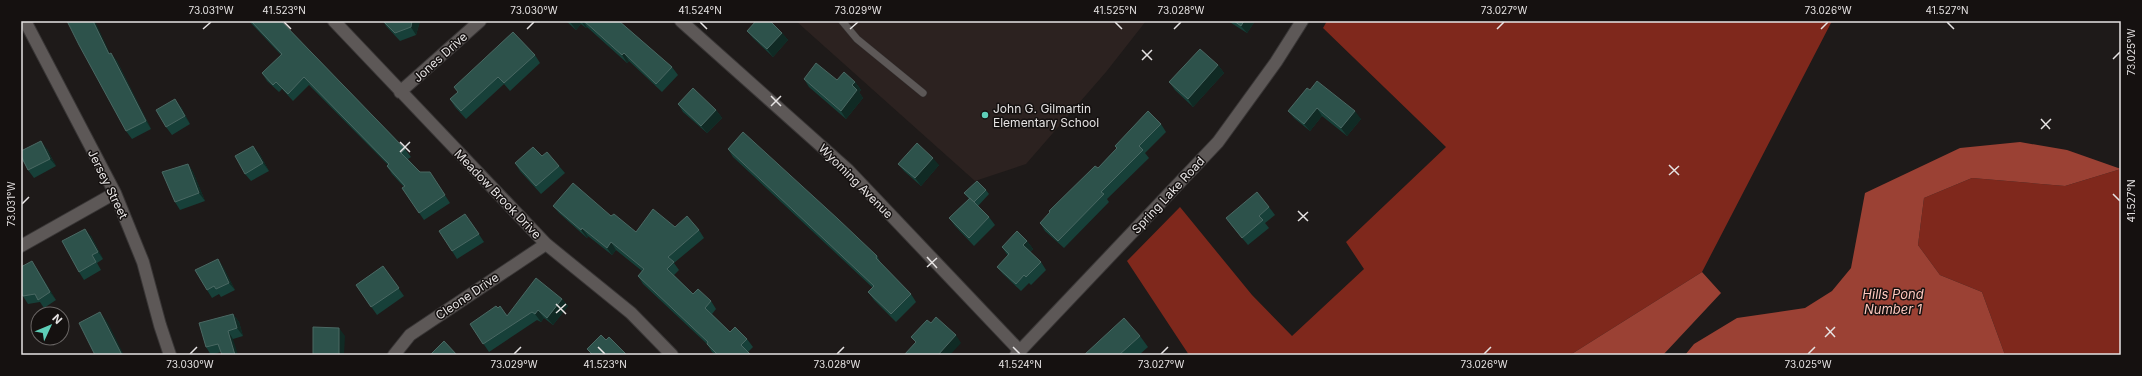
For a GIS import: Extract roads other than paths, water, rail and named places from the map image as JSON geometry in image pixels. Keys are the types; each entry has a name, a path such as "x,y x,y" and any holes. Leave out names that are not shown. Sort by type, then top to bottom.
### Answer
{"street":[{"name":"Jersey Street","path":"25,21 115,193 143,262 160,325 170,355"},
{"name":"Meadow Brook Drive","path":"334,21 546,244 631,313 672,355"},
{"name":"Jones Drive","path":"400,92 480,21"},
{"name":"Wyoming Avenue","path":"681,21 848,170 1018,353"},
{"name":"Spring Lake Road","path":"1018,353 1218,142 1276,62 1302,21"},
{"path":"21,246 115,193"},
{"name":"Cleone Drive","path":"394,355 410,335 546,244"}],"lane":[{"path":"842,21 857,39 923,93"}],"water":[{"name":"Hills Pond Number 1","path":"2020,142 2067,150 2121,169 2065,186 1972,178 1924,198 1918,245 1940,275 1982,292 2005,355 1685,355 1694,344 1737,318 1805,308 1832,291 1851,268 1865,193 1960,148"},
{"path":"1702,272 1721,293 1663,355 1570,355"}],"place":[{"name":"John G. Gilmartin Elementary School","path":"985,115"}]}
